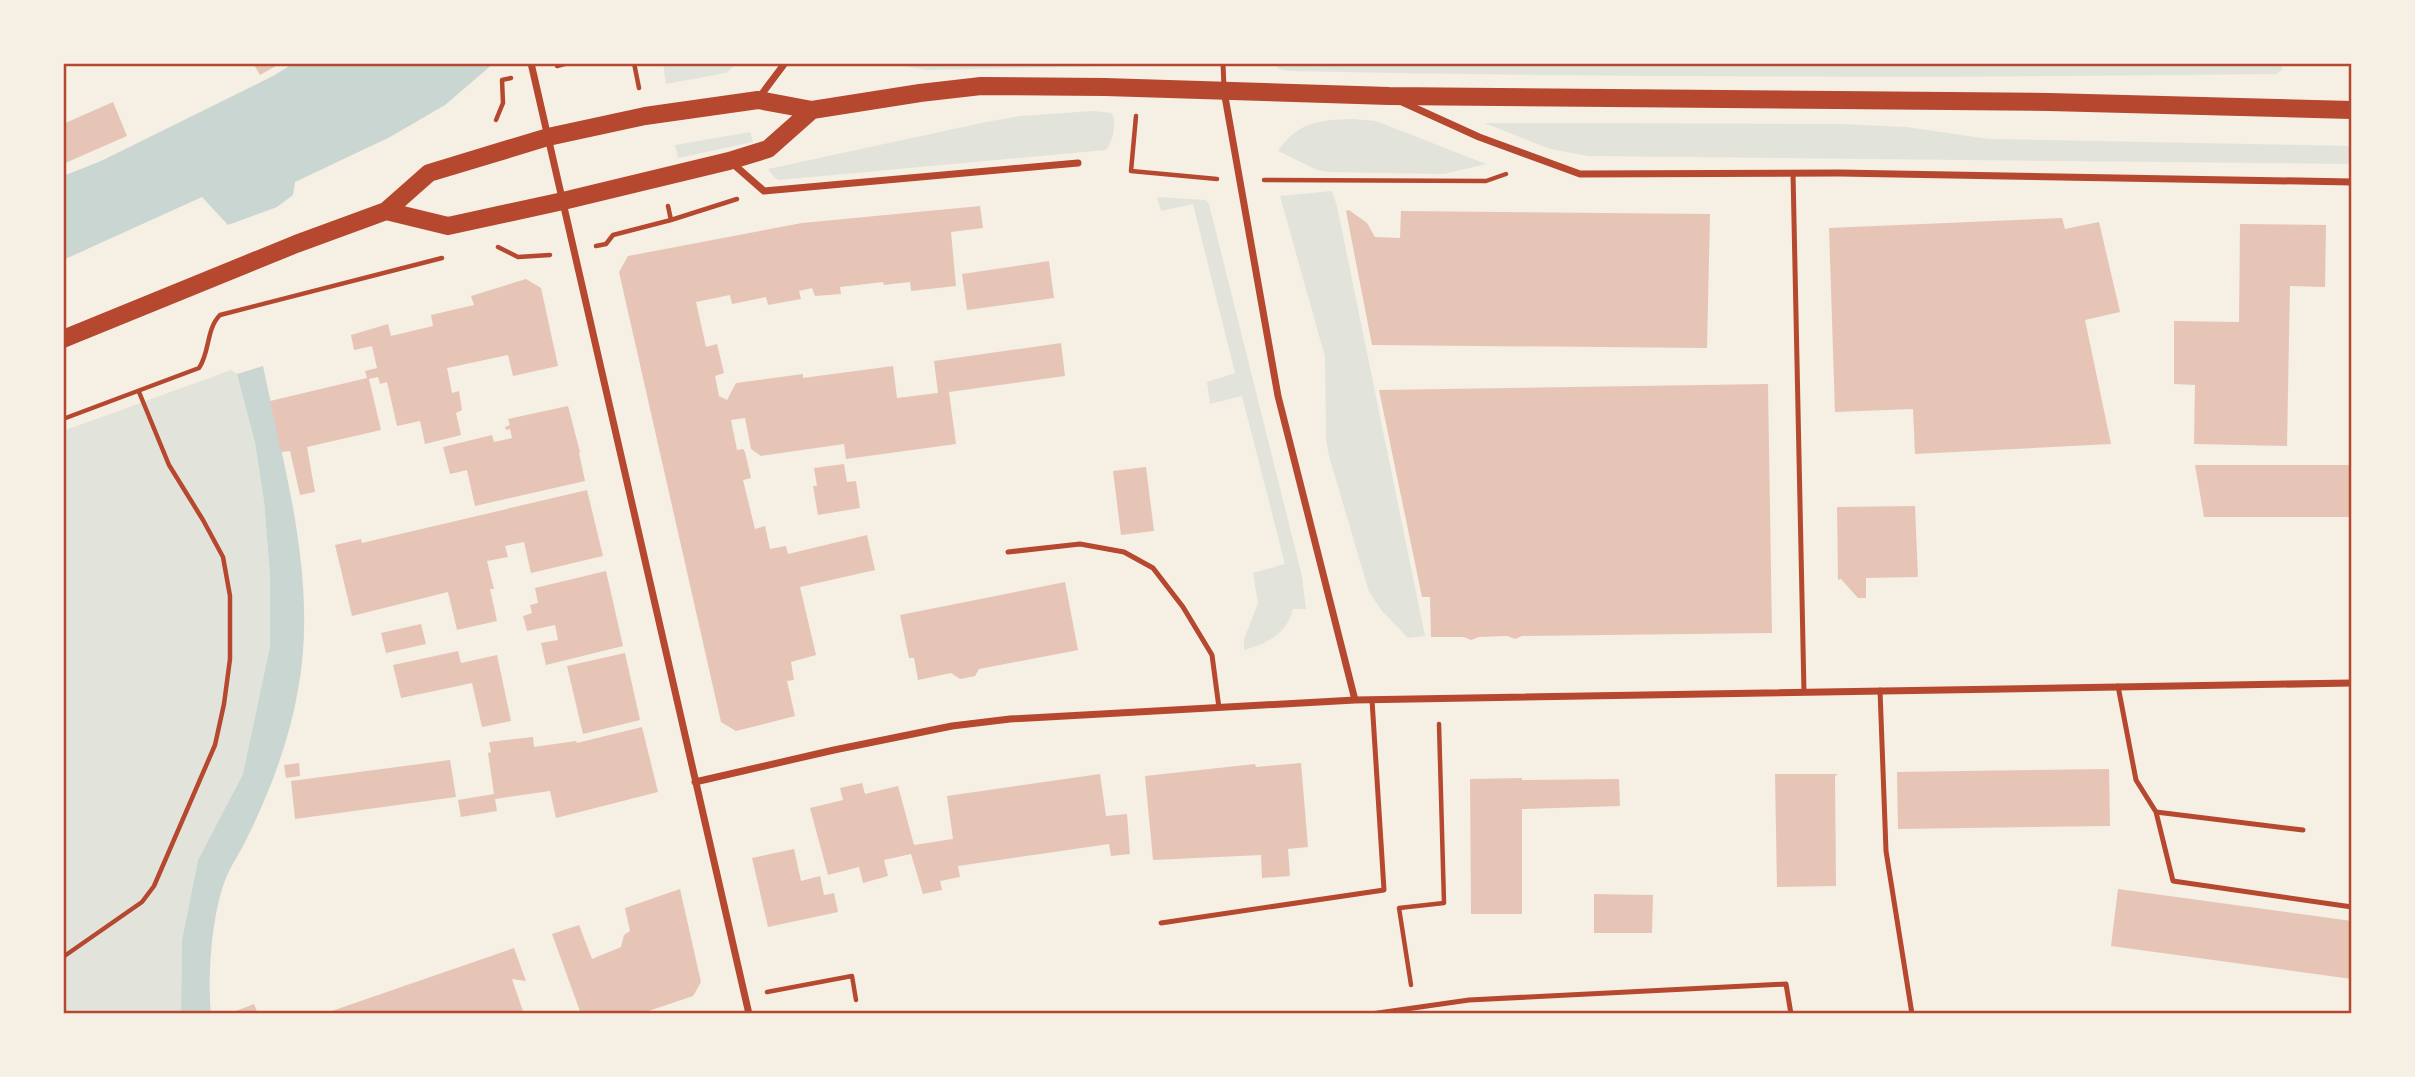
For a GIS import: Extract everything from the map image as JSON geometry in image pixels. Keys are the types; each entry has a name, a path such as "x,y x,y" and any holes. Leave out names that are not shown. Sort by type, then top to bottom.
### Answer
{"main road":[{"path":"63,339 296,244 386,211 429,173 548,136 645,116 758,100 812,110 981,86 1389,96 2049,102 2352,110"},
{"path":"386,211 448,226 563,201 768,149 812,110"}],"street":[{"path":"531,63 749,1013 738,1014"},
{"path":"758,100 785,63"},
{"path":"1224,90 1278,396 1355,700"},
{"path":"1389,96 1479,137 1580,174 1793,173 2352,182"},
{"path":"729,160 764,191 1077,163"},
{"path":"695,782 952,726 1010,719 1372,699 1617,697 1804,691 2352,682"}],"lane":[{"path":"1223,63 1224,90"},
{"path":"1793,173 1804,691"},
{"path":"1007,552 1080,544 1124,552 1153,568 1183,607 1212,655 1219,708"},
{"path":"2118,686 2136,780 2156,812 2172,881 2352,907"},
{"path":"1880,691 1886,851 1912,1014"},
{"path":"1161,923 1384,890 1372,699"},
{"path":"2156,812 2302,830"},
{"path":"1371,1014 1469,1000 1786,984 1791,1014"}],"path":[{"path":"1136,120 1130,172 1199,177"},
{"path":"1279,180 1486,181 1543,161"},
{"path":"671,220 764,191"},
{"path":"495,246 518,257 549,255"},
{"path":"63,419 200,368 206,357 213,322 220,315 451,255"},
{"path":"63,957 142,902 154,886 215,745 224,704 230,659 230,596 223,557 204,520 169,465 139,392"},
{"path":"1409,972 1399,908 1444,903 1438,698"},
{"path":"744,996 852,976 856,1000"}],"shaded area":[{"path":"294,63 494,63 445,105 390,137 295,182 293,195 277,207 228,225 202,197 63,260 63,176 101,161"},
{"path":"663,63 738,63 726,73 666,84"},
{"path":"888,63 1116,63 1116,66 926,70"},
{"path":"1276,63 2282,63 2282,70 2276,74 1659,76 1290,71 1279,69"},
{"path":"1093,111 1112,113 1114,132 1106,150 779,180 768,169 986,122 1021,116"},
{"path":"1353,119 1376,121 1486,164 1444,174 1328,172 1317,170 1278,151 1294,133 1311,124"},
{"path":"1484,123 1842,124 1906,127 1989,139 2352,146 2352,164 1588,156 1550,149"},
{"path":"750,132 753,142 678,158 675,145"},
{"path":"1332,191 1425,636 1408,638 1382,611 1369,592 1329,456 1326,440 1325,357 1280,196"},
{"path":"1157,197 1206,200 1209,204 1302,576 1306,609 1293,609 1286,625 1275,637 1244,650 1244,639 1258,603 1253,573 1285,564 1242,396 1210,404 1207,382 1235,373 1193,204 1161,211"},
{"path":"263,366 289,487 302,568 303,649 298,690 289,729 270,786 221,892 212,945 211,1014 181,1014 182,940 198,860 243,774 270,647 270,575 264,501 255,443 237,374"},
{"path":"231,370 237,374 255,443 264,501 270,575 270,647 259,712 243,774 198,860 182,940 181,1014 63,1014 63,431"}],"building":[{"path":"253,63 281,63 260,75"},
{"path":"113,102 127,136 63,164 63,124"},
{"path":"980,206 983,228 951,232 956,286 911,291 910,282 884,285 883,282 840,287 841,294 815,296 812,288 799,291 801,299 768,305 766,297 732,304 730,295 696,302 706,347 717,344 724,373 715,376 719,396 727,400 736,383 803,374 803,378 893,366 897,398 938,393 934,361 1061,343 1065,376 949,392 956,444 846,459 844,444 761,456 751,449 745,418 731,420 737,450 743,449 745,452 751,478 743,480 755,529 765,526 770,549 786,546 788,554 867,535 875,570 800,587 816,655 791,662 794,680 787,681 795,716 736,731 721,722 619,272 628,256 802,223"},
{"path":"1349,210 1367,223 1375,237 1400,238 1401,211 1710,214 1707,348 1372,345 1346,211"},
{"path":"2062,218 2065,229 2099,222 2120,312 2085,320 2111,444 1915,454 1913,409 1835,412 1829,228"},
{"path":"2240,224 2326,225 2325,287 2290,286 2287,446 2194,444 2195,385 2174,384 2174,321 2239,322"},
{"path":"1049,261 1054,298 967,310 962,274"},
{"path":"526,279 541,288 558,366 513,376 508,355 447,368 452,393 459,391 462,410 456,413 461,435 425,444 420,421 397,426 387,382 380,384 378,377 369,379 381,430 307,447 315,492 300,495 290,451 281,452 270,401 367,378 365,371 377,368 372,346 354,350 351,335 388,324 391,336 433,326 431,315 474,305 471,296"},
{"path":"1768,384 1772,633 1522,636 1515,639 1507,636 1471,640 1464,637 1431,637 1430,597 1422,597 1379,390"},
{"path":"568,406 585,481 475,506 467,470 450,474 443,447 492,435 494,442 512,438 510,429 506,430 505,427 510,425 508,419"},
{"path":"844,464 847,482 856,481 860,508 818,515 813,486 817,486 814,468"},
{"path":"2195,465 2352,465 2352,517 2204,517"},
{"path":"1146,467 1154,531 1121,535 1113,471"},
{"path":"587,490 603,556 531,573 524,542 505,546 508,557 487,561 494,589 490,589 497,621 457,630 448,592 352,616 335,545 361,539 362,543"},
{"path":"1915,506 1918,577 1866,578 1866,598 1858,598 1841,579 1838,580 1837,507"},
{"path":"606,571 623,646 546,665 541,643 558,640 555,625 527,631 523,616 532,613 530,605 538,603 535,588"},
{"path":"1065,582 1078,650 979,669 975,676 960,679 951,673 918,680 914,658 909,658 900,615"},
{"path":"421,624 426,644 386,653 381,633"},
{"path":"458,651 461,663 497,655 511,721 482,727 472,683 401,698 393,665"},
{"path":"625,653 640,720 583,734 567,666"},
{"path":"642,727 658,792 556,818 550,791 495,799 497,811 461,817 458,800 494,794 489,742 533,737 534,747 577,743"},
{"path":"450,760 456,797 295,819 291,781"},
{"path":"299,763 300,776 286,778 284,765"},
{"path":"1301,763 1308,847 1288,849 1290,876 1262,878 1261,855 1153,860 1145,776 1255,764 1256,767"},
{"path":"2109,769 2110,826 1898,829 1897,772"},
{"path":"1100,774 1106,816 1127,814 1130,854 1111,856 1109,844 958,866 960,877 940,881 942,890 923,894 911,854 884,860 888,876 863,883 859,867 828,875 810,808 843,800 840,788 862,783 865,794 898,786 914,845 953,839 947,796"},
{"path":"1775,774 1838,774 1835,776 1836,886 1777,887"},
{"path":"1470,779 1619,779 1620,806 1522,809 1522,914 1471,914"},
{"path":"794,849 801,881 820,876 824,895 834,893 838,912 768,927 752,858"},
{"path":"680,889 701,982 693,996 640,1014 581,1014 552,934 579,925 592,959 621,947 624,935 630,931 625,908"},
{"path":"2118,889 2352,921 2352,979 2111,946"},
{"path":"1594,894 1653,895 1652,933 1594,933"},
{"path":"514,948 526,981 512,979 524,1014 323,1014"},
{"path":"254,1004 258,1014 228,1014"}]}
